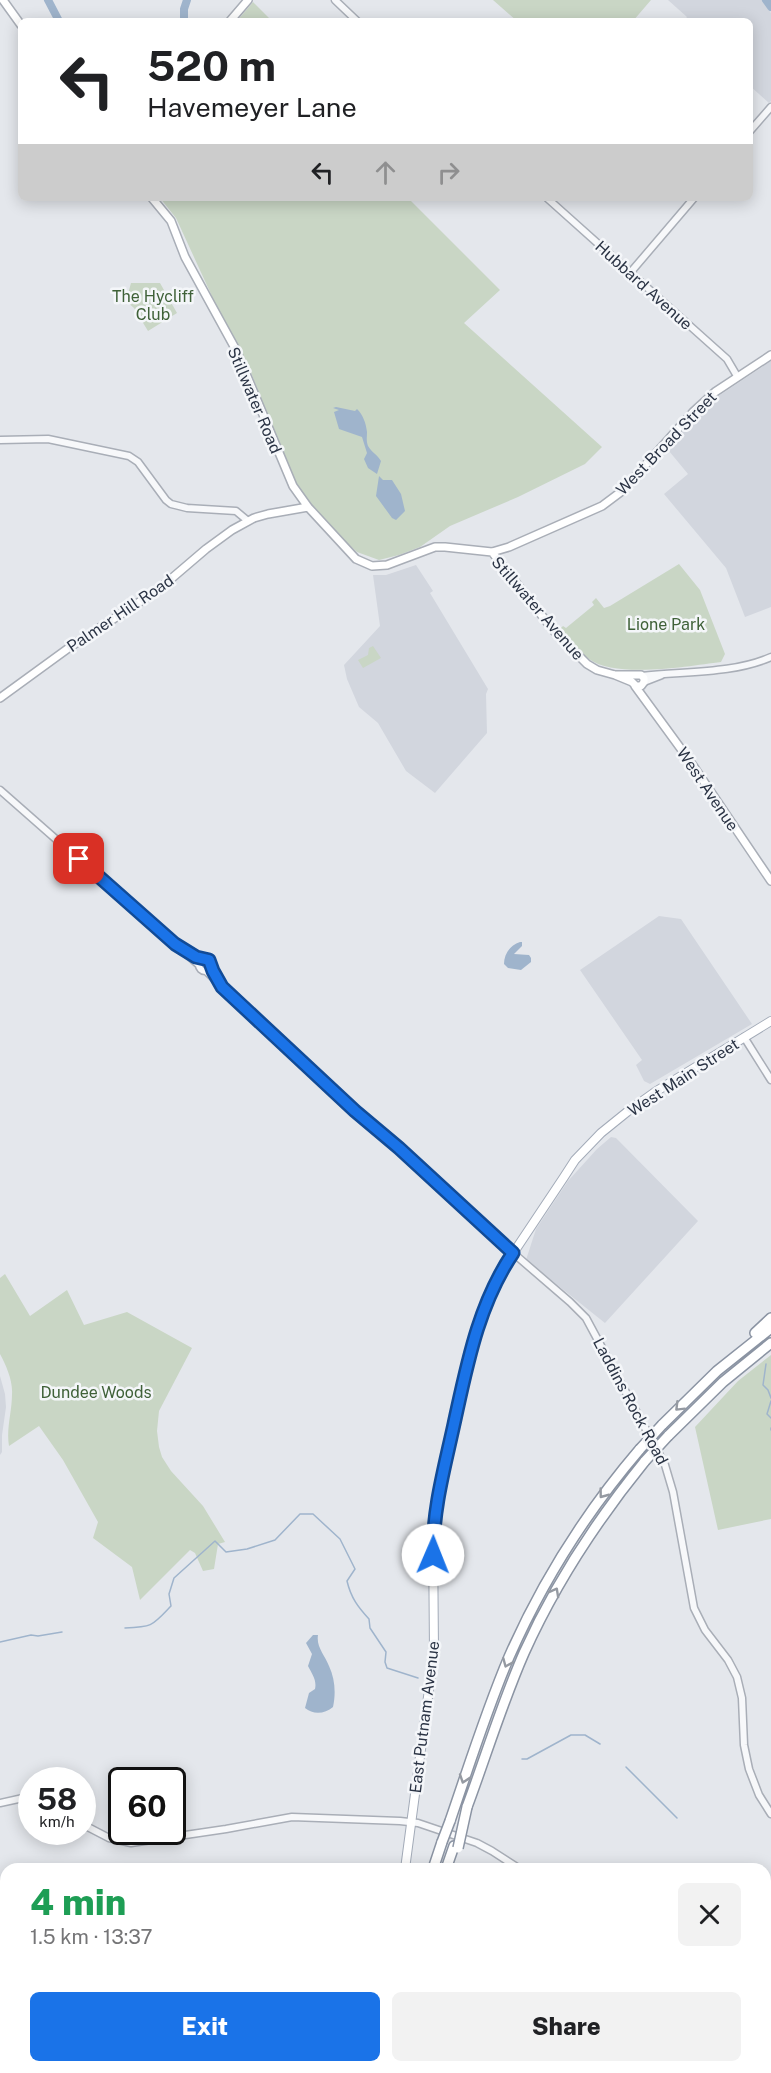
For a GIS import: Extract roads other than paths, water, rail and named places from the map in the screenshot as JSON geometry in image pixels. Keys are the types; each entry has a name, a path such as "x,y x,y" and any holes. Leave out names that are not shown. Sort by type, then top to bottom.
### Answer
{"highway":[{"path":"435,1863 479,1737 520,1632 555,1566 597,1503 640,1449 732,1354 771,1318"},
{"path":"706,1381 771,1328"},
{"path":"453,1863 467,1807 505,1702 530,1641 568,1569 613,1502 645,1461 734,1373 771,1343"},
{"path":"734,1373 771,1348"},
{"path":"449,1863 456,1847"}],"main road":[{"path":"3,0 18,21"},
{"path":"233,18 248,0"},
{"name":"Stillwater Road","path":"154,201 171,221 185,257 236,350 292,486 308,507"},
{"name":"West Broad Street","path":"492,552 510,548 609,501 628,485 693,412 715,392 771,355"},
{"name":"Palmer Hill Road","path":"0,698 70,647 158,590 217,540 248,521 277,511 308,507"},
{"name":"Stillwater Avenue","path":"308,507 356,559 372,566 387,565 435,547 492,552 540,613 583,660 597,670 638,681"},
{"name":"West Avenue","path":"638,681 644,697 771,881"},
{"name":"West Main Street","path":"533,1224 571,1166 601,1133 656,1092 771,1021"},
{"name":"East Putnam Avenue","path":"406,1863 434,1652 433,1533 437,1495 479,1321 488,1298 513,1253 533,1224"}],"street":[{"path":"335,0 354,18"},
{"path":"753,127 771,106"},
{"name":"Hubbard Avenue","path":"550,201 727,359 737,376"},
{"path":"630,273 691,201"},
{"path":"0,440 48,439 120,453 138,462 171,504 198,509 236,511 248,521"},
{"name":"Stillwater Avenue","path":"638,681 663,675 753,663 771,657"},
{"path":"0,790 181,950 202,962 209,960 208,968 201,969 202,962"},
{"name":"Laddins Rock Road","path":"208,968 222,987 355,1111 399,1148 585,1318 663,1461 672,1486 694,1608 705,1630 736,1674 742,1698 744,1746 749,1769 759,1795 771,1814"},
{"path":"744,1037 771,1080"},
{"path":"0,1803 18,1799"},
{"path":"96,1831 110,1838 135,1843 292,1817 410,1822 477,1843 511,1863"}],"water":[{"path":"333,408 355,411 357,409 361,414 366,425 368,446 381,461 377,474 368,468 364,459 367,453 362,437 339,429 334,412 339,410"},
{"path":"379,476 383,480 392,480 401,494 405,511 396,520 376,496"},
{"path":"520,942 522,946 514,954 529,955 531,962 521,970 508,968 504,964 506,953 513,945"},
{"path":"313,1635 318,1635 318,1643 331,1671 334,1686 333,1707 319,1713 305,1708 309,1693 315,1689 314,1677 308,1666 312,1654 306,1643"}],"waterway":[{"path":"48,0 57,18"},
{"path":"184,18 187,0"},
{"path":"766,0 771,7"},
{"path":"766,1364 763,1385 771,1398"},
{"path":"771,1401 767,1414 771,1418"},
{"path":"125,1628 147,1626 160,1618 171,1606 169,1594 174,1578 215,1541 226,1552 247,1549 275,1540 300,1514 313,1514 340,1539 355,1569 347,1581 355,1602 369,1619 370,1628 386,1652 387,1668 418,1678"},
{"path":"0,1642 31,1635 62,1632"},
{"path":"522,1759 527,1759 571,1735 585,1735 600,1744"},
{"path":"626,1767 677,1818"}],"park label":[{"name":"The Hycliff Club","path":"153,305"},
{"name":"Lione Park","path":"666,624"},
{"name":"Dundee Woods","path":"96,1392"}]}
